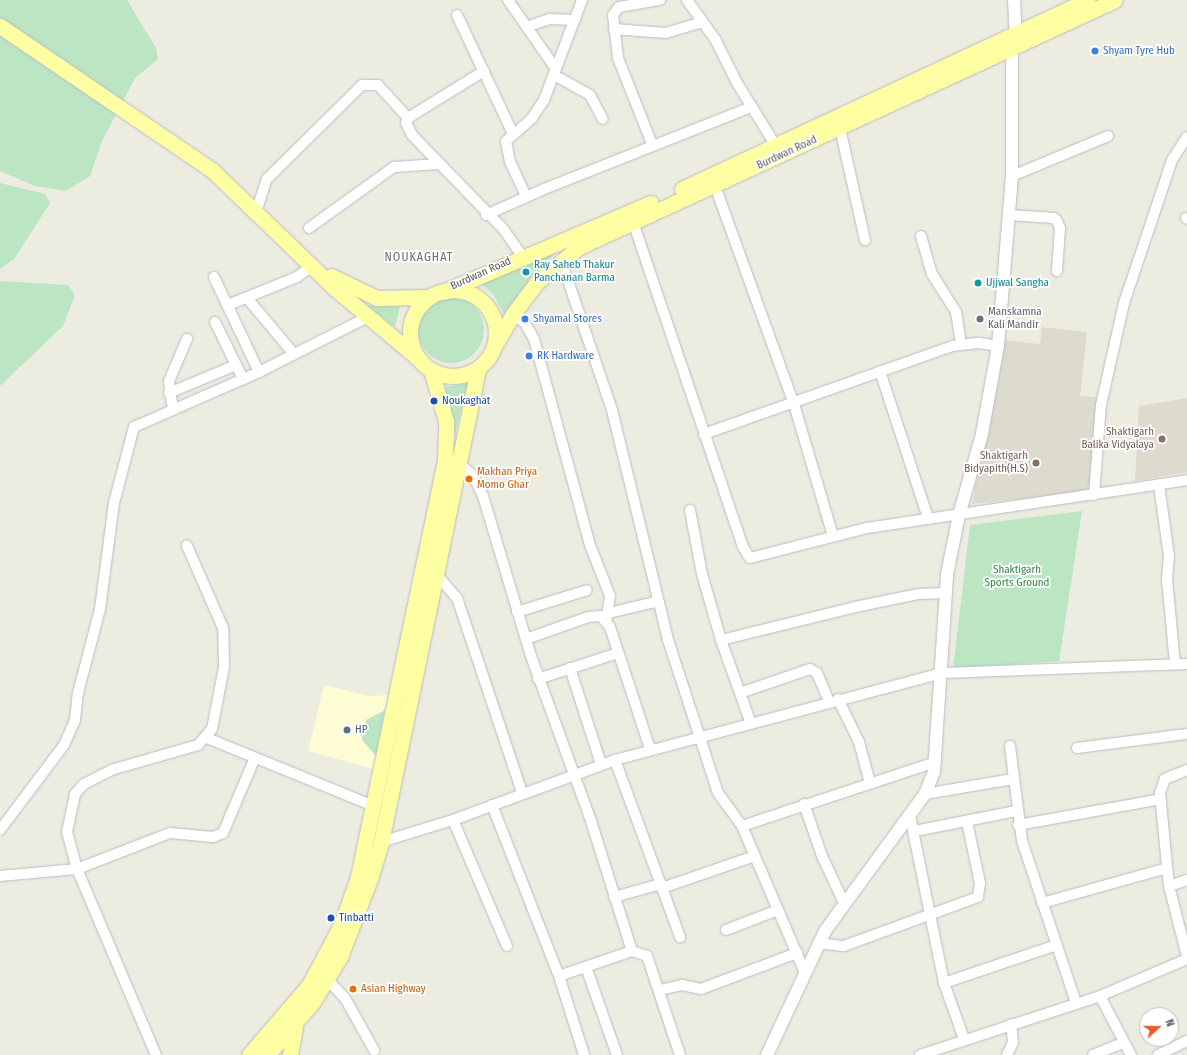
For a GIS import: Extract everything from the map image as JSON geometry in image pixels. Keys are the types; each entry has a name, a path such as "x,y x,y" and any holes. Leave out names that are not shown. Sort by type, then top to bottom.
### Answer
{"main road":[{"name":"Burdwan Road","path":"436,294 522,256 601,230 634,222 715,186 1012,47 1076,12 1088,0"},
{"name":"Burdwan Road","path":"494,347 512,314 561,260 601,230 1016,33 1115,0"},
{"path":"0,26 188,154 226,182 368,317 431,370 447,376 464,375 478,368"},
{"path":"267,1055 295,1025 327,979 357,920 381,842 436,574 457,462 478,368 494,347 493,317 484,304 458,291 376,298 314,266"},
{"path":"420,360 413,348 412,319 436,294"},
{"path":"248,1055 305,991 358,847 369,828 445,459 446,421 431,370"},
{"path":"290,1055 295,1025"}],"street":[{"path":"508,0 529,26 555,72 590,95 603,119"},
{"path":"526,196 508,156 506,141 512,132 537,112 555,72 582,0"},
{"path":"652,144 618,58 614,29 616,8 660,0"},
{"path":"687,0 701,22 718,44 751,107 776,146"},
{"path":"1014,0 1016,33"},
{"path":"457,15 512,132"},
{"path":"529,26 549,19 575,20"},
{"path":"614,29 666,33 701,22"},
{"path":"766,1055 818,943 844,903 926,794 936,762 947,574 959,515 982,434 998,346 1012,176 1012,47"},
{"path":"408,118 484,71"},
{"path":"256,212 267,179 362,85 378,85 408,118 408,129 486,215 504,230 522,256"},
{"path":"486,215 526,196 652,144 751,107"},
{"path":"840,128 864,240"},
{"path":"1012,176 1108,136"},
{"path":"1094,495 1102,405 1124,303 1172,160 1187,137"},
{"path":"309,228 394,167 439,164"},
{"path":"715,186 793,401 834,536"},
{"path":"1009,215 1054,218 1060,228 1057,271"},
{"path":"634,222 743,547 750,558 834,536 928,518 959,515 1187,480"},
{"path":"921,236 932,274 956,312 961,344"},
{"path":"561,260 612,410 659,601 699,736 718,794 742,826 805,973"},
{"path":"228,305 297,277 314,266"},
{"path":"214,277 259,372"},
{"path":"247,298 294,354"},
{"path":"512,314 525,323 534,339 590,545 610,596 608,617 618,654 650,749"},
{"path":"0,830 64,745 75,720 78,693 100,609 114,504 132,432 137,425 259,372 368,317"},
{"path":"215,322 244,379"},
{"path":"173,410 169,393 171,375 187,339"},
{"path":"704,434 793,401 961,344 998,346"},
{"path":"169,393 236,365"},
{"path":"880,371 928,518"},
{"path":"457,462 473,475 483,496 538,679 571,774 591,821 632,951"},
{"path":"1159,485 1169,556 1167,579 1175,664"},
{"path":"690,510 702,574 721,640 751,724"},
{"path":"156,1055 76,869 67,832 76,794 84,784 111,770 198,745 207,738 224,667 223,628 187,546"},
{"path":"436,574 457,598 522,792"},
{"path":"517,612 587,590"},
{"path":"721,640 855,607 918,594 947,593"},
{"path":"526,639 594,615 608,617 659,601"},
{"path":"538,679 618,654"},
{"path":"381,842 453,820 571,774 650,749 751,724 833,700 942,673 1187,664"},
{"path":"570,668 601,764"},
{"path":"740,693 810,669 817,673 859,742 870,783"},
{"path":"1076,748 1187,734"},
{"path":"207,738 254,760 374,806"},
{"path":"1010,746 1018,826 1042,903 1076,1002"},
{"path":"0,876 76,869 170,833 213,836 223,833 254,760"},
{"path":"615,760 680,937"},
{"path":"742,826 804,804 936,762"},
{"path":"922,1055 964,1039 1076,1002 1100,996 1187,958 1169,886 1161,784 1165,779 1187,770"},
{"path":"926,794 1013,779"},
{"path":"1018,826 1161,799"},
{"path":"804,804 822,856 844,903"},
{"path":"492,805 559,976 584,1055"},
{"path":"915,831 967,822 1016,811"},
{"path":"910,816 915,831 944,983 964,1039"},
{"path":"453,820 507,946"},
{"path":"818,943 844,946 974,900 981,892 967,822"},
{"path":"614,897 662,886 755,856"},
{"path":"1042,903 1167,868"},
{"path":"1169,886 1187,880"},
{"path":"726,930 778,910"},
{"path":"944,983 1056,945"},
{"path":"559,976 632,951 650,959 680,1055"},
{"path":"660,990 682,985 701,989 797,953"},
{"path":"586,967 617,1055"},
{"path":"327,979 345,998 374,1050"},
{"path":"1100,996 1122,1043 1131,1055"},
{"path":"1006,1055 1013,1042 1011,1024"},
{"path":"1158,1055 1187,1041"},
{"path":"1093,1055 1122,1043"}],"shaded area":[{"name":"Shaktigarh Bidyapith(H.S)","path":"1042,327 1087,332 1080,396 1098,397 1090,492 972,504 992,388 998,387 1004,340 1040,344"},
{"name":"Shaktigarh Balika Vidyalaya","path":"1187,398 1187,472 1135,481 1139,406"},
{"name":"HP","path":"324,685 369,696 388,695 373,769 308,751"}],"green space":[{"path":"0,0 127,0 156,48 158,59 135,78 102,141 90,176 66,191 35,186 0,171"},
{"path":"0,183 45,194 50,203 14,259 0,269"},
{"path":"561,248 535,272 504,314 493,294 477,281"},
{"path":"0,281 68,285 75,296 63,326 0,386"},
{"path":"451,297 464,299 479,312 482,317 484,330 482,343 469,358 464,361 451,363 438,361 423,348 420,343 418,330 420,317 433,302 438,299"},
{"path":"366,305 400,307 395,327"},
{"path":"468,383 462,405 455,435 445,387"},
{"name":"Shaktigarh Sports Ground","path":"1082,511 1059,661 953,669 970,525"},
{"path":"385,710 376,756 362,740 366,720"}],"place":[{"name":"Shyam Tyre Hub","path":"1095,51"},
{"name":"Ray Saheb Thakur Panchanan Barma","path":"526,272"},
{"name":"Ujjwal Sangha","path":"978,283"},
{"name":"Shyamal Stores","path":"525,319"},
{"name":"Manskamna Kali Mandir","path":"980,319"},
{"name":"RK Hardware","path":"529,356"},
{"name":"Noukaghat","path":"434,401"},
{"name":"Shaktigarh Balika Vidyalaya","path":"1162,439"},
{"name":"Shaktigarh Bidyapith(H.S)","path":"1036,463"},
{"name":"Makhan Priya Momo Ghar","path":"469,479"},
{"name":"HP","path":"347,730"},
{"name":"Tinbatti","path":"331,918"},
{"name":"Asian Highway","path":"353,989"}],"district":[{"name":"NOUKAGHAT","path":"419,258"}]}
